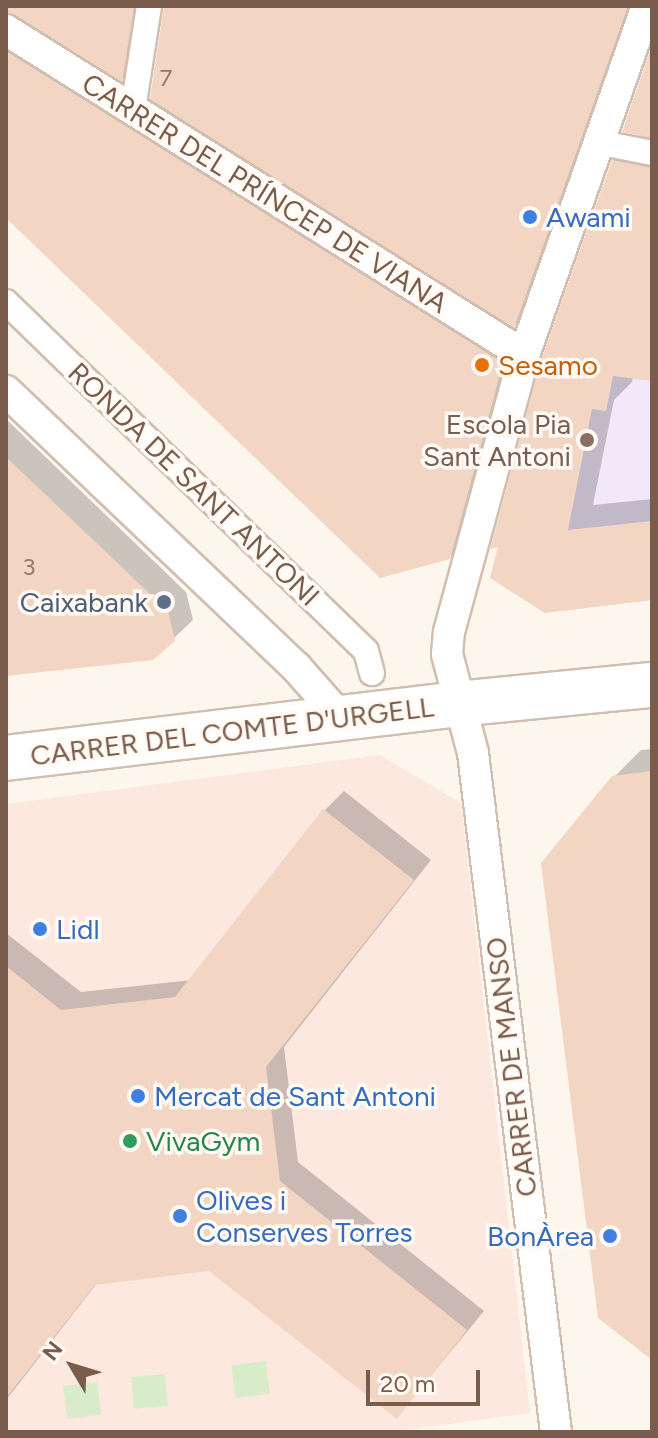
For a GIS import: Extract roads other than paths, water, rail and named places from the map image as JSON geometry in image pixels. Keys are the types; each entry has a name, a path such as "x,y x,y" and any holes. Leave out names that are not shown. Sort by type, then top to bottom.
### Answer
{"main road":[{"name":"CARRER DEL COMTE D'URGELL","path":"6,758 457,704 652,685"}],"street":[{"path":"134,103 149,6"},
{"name":"CARRER DE MANSO","path":"556,1432 473,753 457,704 447,654 449,632 524,355 647,6"},
{"name":"CARRER DEL PRÍNCEP DE VIANA","path":"6,30 524,355"},
{"path":"597,142 652,153"},
{"name":"RONDA DE SANT ANTONI","path":"6,302 366,651 372,673"},
{"path":"6,391 296,667 341,718"}],"place":[{"name":"Awami","path":"530,217"},
{"name":"Sesamo","path":"482,365"},
{"name":"Escola Pia Sant Antoni","path":"587,440"},
{"name":"Caixabank","path":"164,602"},
{"name":"Lidl","path":"40,929"},
{"name":"Mercat de Sant Antoni","path":"138,1096"},
{"name":"VivaGym","path":"130,1141"},
{"name":"Olives i Conserves Torres","path":"180,1216"},
{"name":"BonÀrea","path":"610,1236"}]}
